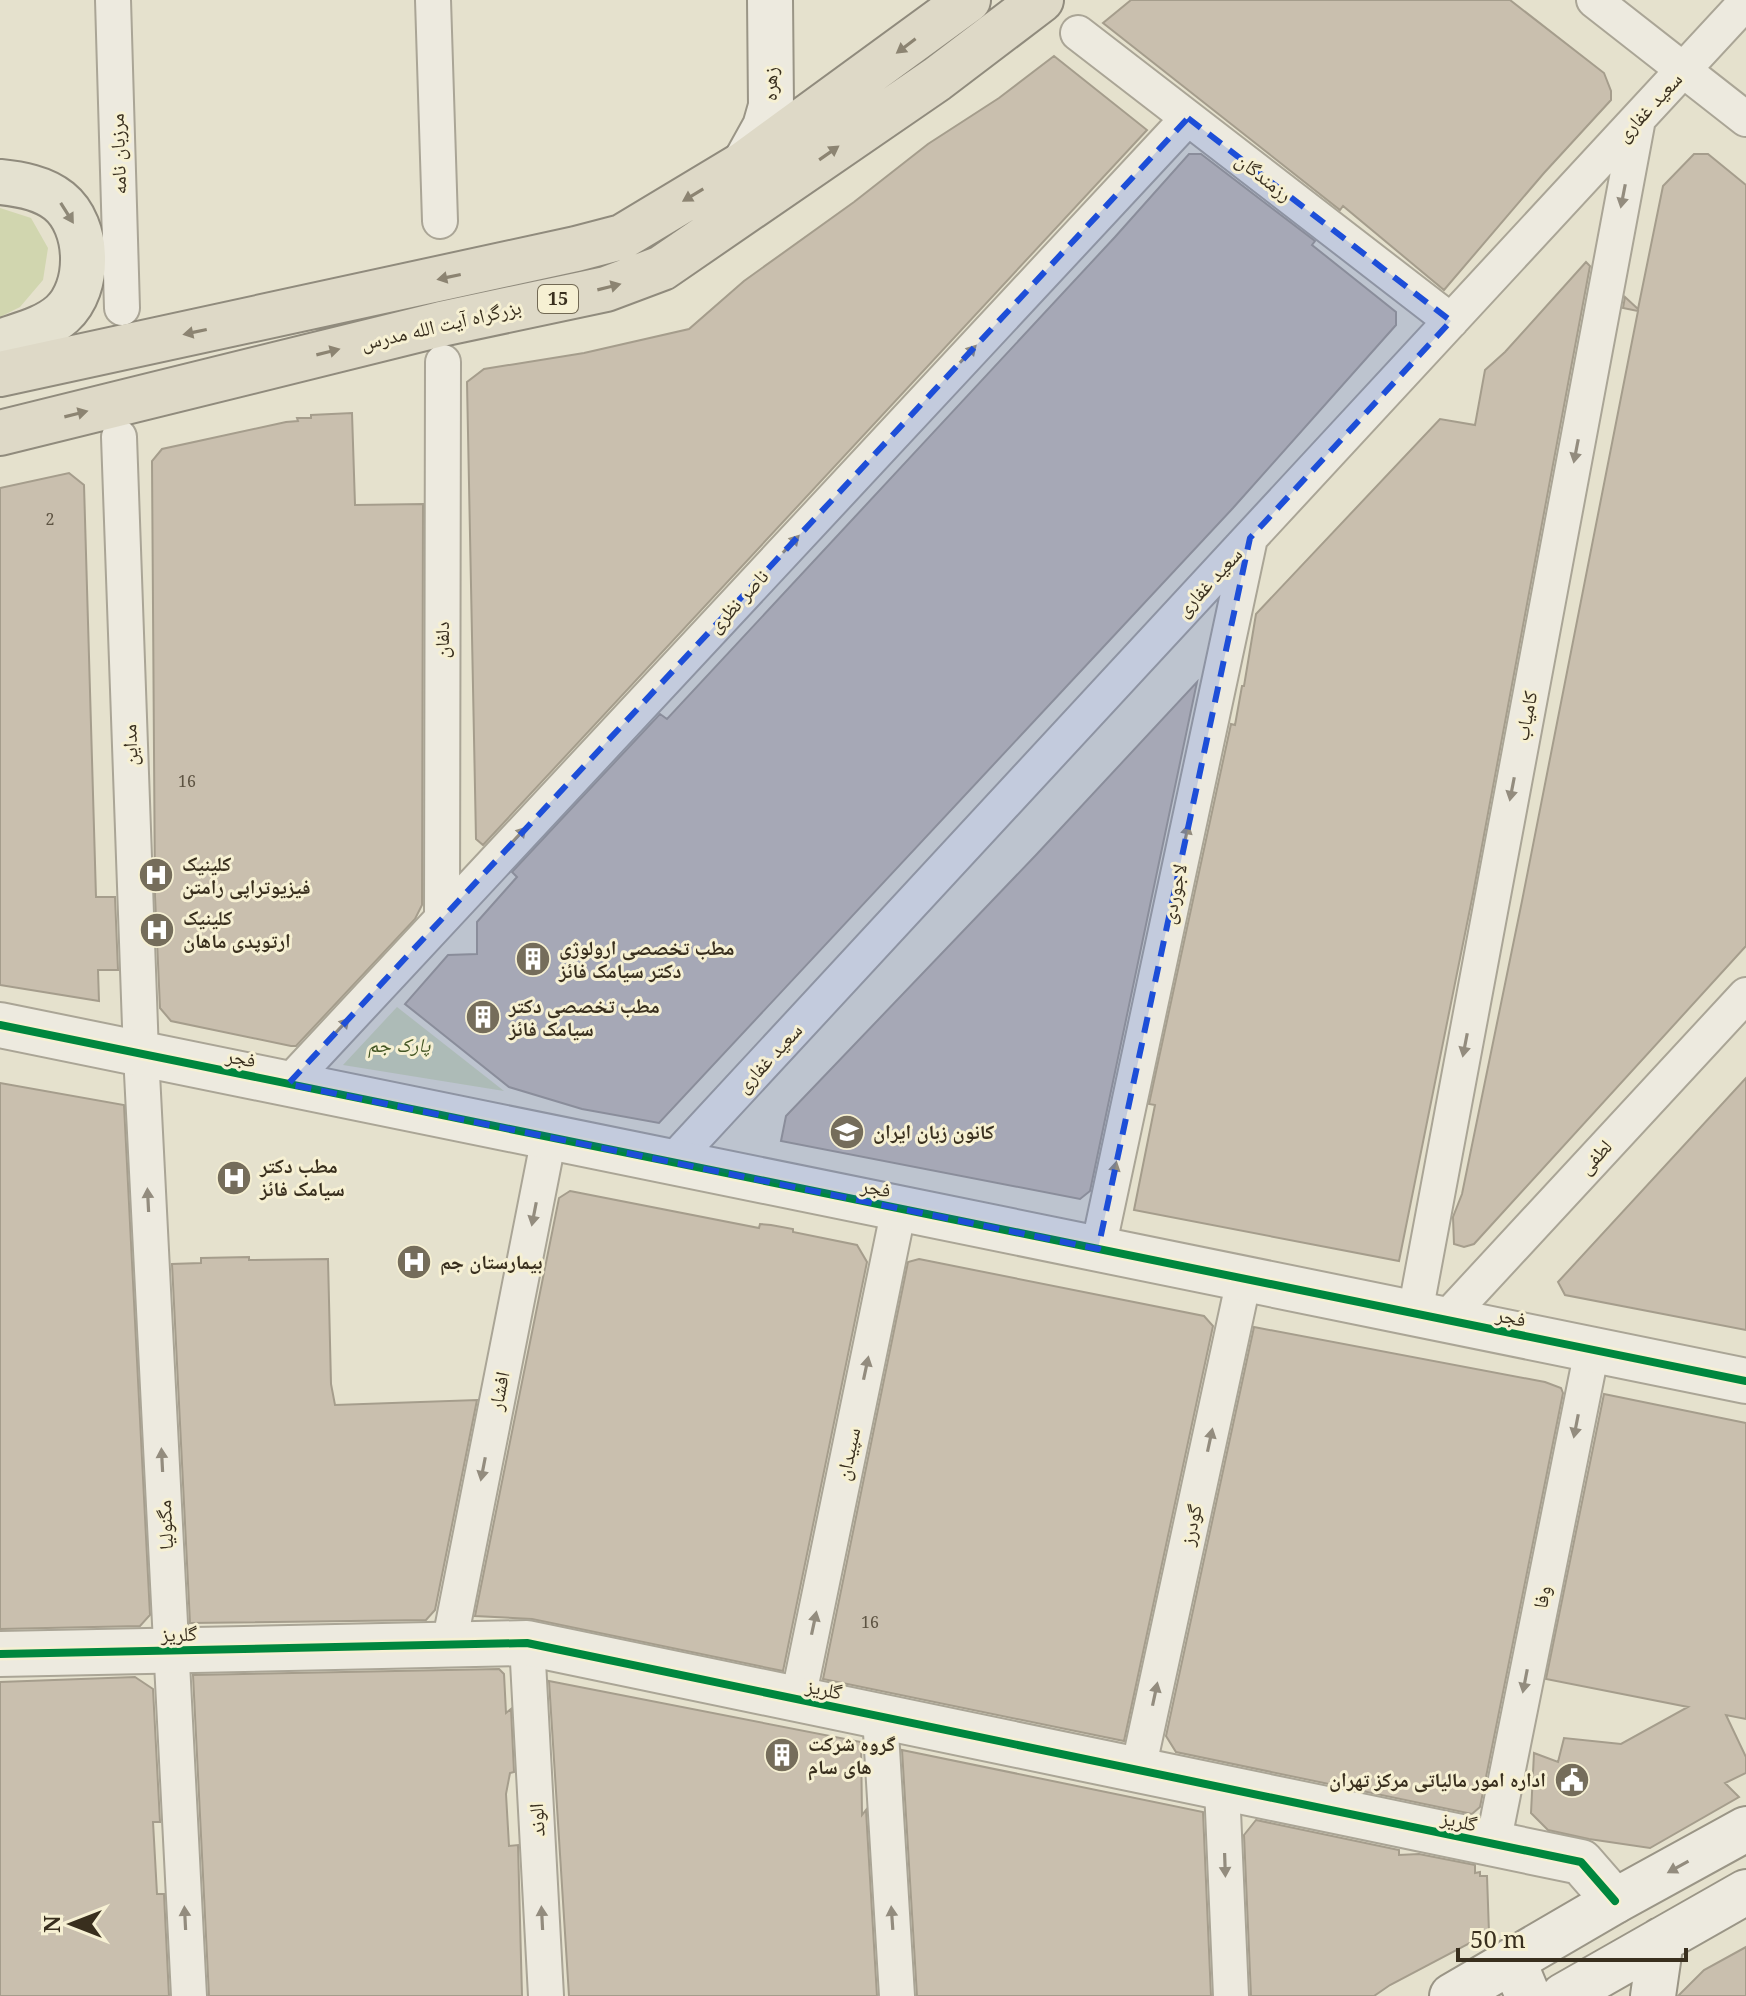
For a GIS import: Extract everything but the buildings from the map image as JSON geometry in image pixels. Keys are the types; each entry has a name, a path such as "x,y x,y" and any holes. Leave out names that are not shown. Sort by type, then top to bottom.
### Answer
{"highway":[{"name":"15","path":"0,374 622,237 745,163 968,0"},
{"name":"بزرگراه آیت الله مدرس","path":"0,433 441,324 606,289 662,268 937,79 1041,0"}],"main road":[{"path":"0,182 19,184 48,194 61,203 70,214 82,244 84,273 77,297 64,312 46,326 0,342"}],"street":[{"name":"مرزبان نامه","path":"113,0 122,308"},
{"path":"433,0 440,221"},
{"name":"زهره","path":"745,163 765,127 771,106 770,0"},
{"path":"1594,0 1746,119"},
{"name":"سعید غفاری","path":"672,1162 1746,2"},
{"name":"رزمندگان","path":"1078,33 1451,321"},
{"name":"ناصر نظری","path":"288,1084 1188,118"},
{"name":"کامیاب","path":"1430,1316 1638,119"},
{"name":"دلفان","path":"442,918 443,362"},
{"name":"مداین","path":"119,437 141,1054"},
{"name":"لاجوردی","path":"1098,1249 1250,538"},
{"name":"لطفی","path":"1430,1316 1746,995"},
{"name":"فجر","path":"0,1025 1746,1381"},
{"name":"مگنولیا","path":"141,1054 189,1996"},
{"name":"افشار","path":"449,1645 549,1137"},
{"name":"سپیدان","path":"798,1699 899,1208"},
{"name":"گودرز","path":"1138,1770 1244,1279"},
{"name":"وفا","path":"1493,1844 1592,1350"},
{"name":"گلریز","path":"0,1654 527,1643 1581,1862 1615,1901"},
{"name":"الوند","path":"527,1643 546,1996"},
{"path":"880,1716 897,1996"},
{"path":"1222,1788 1231,1996"},
{"path":"1452,1996 1521,1978 1615,1901 1746,1829"},
{"path":"1563,1996 1746,1892"},
{"path":"1653,1996 1661,1940"}],"highlighted area":[{"path":"1188,118 1451,321 1250,538 1098,1249 288,1084"}],"green space":[{"path":"0,208 31,218 48,248 43,280 20,307 0,317"},
{"name":"پارک جم","path":"397,1007 504,1091 343,1065"}],"cycle path":[{"path":"0,1025 1746,1381"},
{"path":"0,1654 527,1643 1581,1862 1615,1901"}],"place":[{"name":"کلینیک فیزیوتراپی رامتن","path":"156,875"},
{"name":"کلینیک ارتوپدی ماهان","path":"157,930"},
{"name":"مطب تخصصی ارولوژی دکتر سیامک فائز","path":"533,959"},
{"name":"مطب تخصصی دکتر سیامک فائز","path":"483,1017"},
{"name":"کانون زبان ایران","path":"847,1132"},
{"name":"مطب دکتر سیامک فائز","path":"234,1178"},
{"name":"بیمارستان جم","path":"414,1262"},
{"name":"گروه شرکت های سام","path":"782,1755"},
{"name":"اداره امور مالیاتی مرکز تهران","path":"1572,1780"}]}
